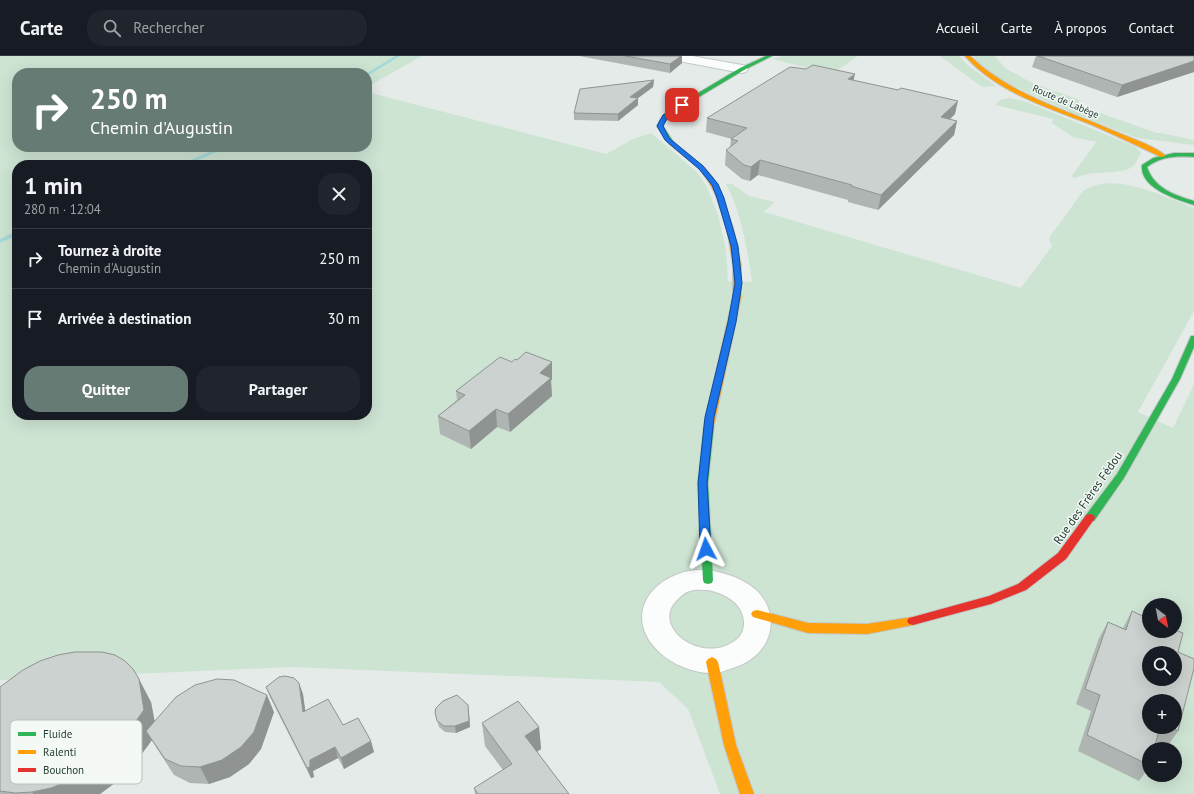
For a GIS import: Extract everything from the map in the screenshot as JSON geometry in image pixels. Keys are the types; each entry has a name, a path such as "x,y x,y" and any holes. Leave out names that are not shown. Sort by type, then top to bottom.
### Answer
{"street":[{"path":"673,56 742,69"},
{"path":"708,580 703,502 703,476 710,417 737,297 739,283 738,266 721,198 715,184 701,167 667,139 660,126 662,121 670,112 742,69 770,56"},
{"name":"Route de Labège","path":"967,56 992,78 1014,91 1058,112 1142,144 1163,156"},
{"path":"1194,155 1163,156 1150,160 1144,166 1144,175 1152,184 1166,193 1194,203"},
{"name":"Rue des Frères Fédou","path":"757,614 808,628 867,629 922,620 992,600 1022,587 1062,556 1121,476 1176,378 1194,338"},
{"path":"708,580 729,585 747,597 757,614 757,631 749,647 733,657 712,662 690,658 671,648 659,633 655,616 660,601 671,588 688,581 708,580"},
{"path":"712,662 724,725 735,764 747,794"}],"green space":[{"path":"0,56 422,56 372,84 372,68 12,68 12,152 372,152 372,93 606,154 633,139 651,133 697,172 707,187 718,215 726,250 728,281 752,282 746,244 740,220 732,196 726,184 732,184 749,196 775,202 764,212 1021,288 1052,246 1049,238 1083,191 1095,185 1109,183 1123,184 1154,192 1194,208 1194,311 1138,412 1173,428 1194,384 1194,794 720,794 688,709 659,682 291,667 0,680"},
{"path":"783,56 858,56 832,74 772,59"},
{"path":"940,56 959,56 970,67 996,86 982,87"},
{"path":"973,56 995,56 1005,68 1032,83 1080,100 1077,105 1157,133 1194,140 1194,145 1137,138 1075,114 1003,81 976,61"},
{"path":"1010,98 1027,102 1136,147 1141,153 1133,166 1127,170 1083,175 1076,178 1071,177 1096,142 1073,137 1052,123 1053,119 996,105 1000,100"}],"building":[{"path":"625,56 681,56 670,64"},
{"path":"1038,56 1194,56 1194,61 1122,85"},
{"path":"813,65 855,74 848,79 898,90 901,88 958,101 941,117 957,121 881,195 851,186 852,185 760,160 751,167 744,165 726,150 738,141 731,139 747,128 707,118 790,67 806,69"},
{"path":"654,80 630,97 638,98 618,114 574,113 580,89"},
{"path":"526,352 552,362 540,373 551,378 508,414 496,409 469,431 438,416 465,395 456,391 500,357 512,362 515,359 517,360"},
{"path":"1132,611 1142,616 1142,638 1182,638 1180,646 1142,646 1142,686 1182,686 1182,654 1194,659 1194,668 1182,715 1182,694 1142,694 1142,734 1158,734 1156,742 1142,742 1142,762 1087,735 1100,695 1085,689 1108,622 1126,630"},
{"path":"75,652 102,652 115,655 125,661 133,669 139,679 144,710 137,720 10,720 10,784 61,784 32,792 15,793 0,791 0,687 23,670 40,661 58,655"},
{"path":"285,676 294,678 299,683 303,712 328,699 343,725 358,718 371,741 341,758 335,747 310,760 310,767 307,768 266,687 279,677"},
{"path":"217,679 234,680 267,695 254,732 241,747 222,760 200,767 181,766 165,759 146,731 176,697 195,685"},
{"path":"457,695 468,705 469,721 455,726 444,726 437,721 435,712 436,708 443,701"},
{"path":"518,701 539,727 525,736 569,794 478,794 474,788 512,764 482,723"}],"waterway":[{"path":"372,72 398,56"},
{"path":"194,160 213,152"},
{"path":"0,241 12,235"}],"traffic: fast":[{"path":"671,143 660,126 662,121 670,112 742,69 770,56"},
{"path":"1194,155 1174,155 1162,157 1144,166 1147,174 1156,187 1170,195 1194,203"},
{"path":"1090,518 1121,476 1176,379 1194,338"},
{"path":"708,580 703,483 709,425"}],"traffic: slow":[{"path":"967,56 980,69 1010,89 1042,105 1093,124 1163,156"},
{"path":"671,143 701,167 710,178 718,193 730,228 737,265 737,297 709,425"},
{"path":"757,614 808,628 867,629 913,621"},
{"path":"712,662 730,745 747,794"}],"traffic: jam":[{"path":"913,621 991,600 1022,587 1062,556 1090,518"}],"route":[{"path":"682,105 665,116 660,126 667,139 701,167 715,184 721,198 734,246 738,266 739,283 732,322 710,417 707,439 703,483 706,549"}]}
